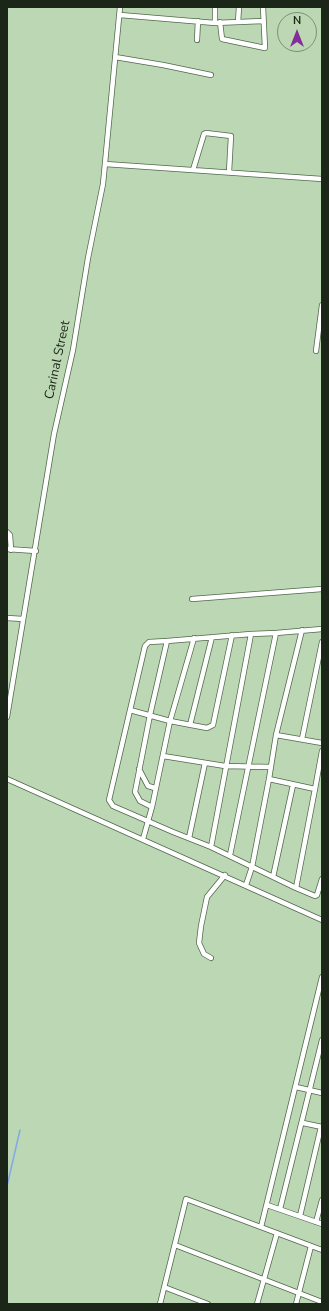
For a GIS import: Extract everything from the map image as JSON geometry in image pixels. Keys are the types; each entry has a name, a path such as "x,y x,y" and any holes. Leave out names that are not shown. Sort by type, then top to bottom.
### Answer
{"street":[{"name":"Carinal Street","path":"7,717 36,551 54,434 73,350 88,258 103,184 120,7"},
{"path":"215,7 222,39 265,48 263,7"},
{"path":"238,22 239,7"},
{"path":"120,15 218,23 263,21"},
{"path":"197,40 198,21"},
{"path":"115,57 211,75"},
{"path":"193,170 204,134 206,133 231,136 229,172"},
{"path":"105,164 322,179"},
{"path":"316,350 322,306"},
{"path":"7,532 10,535 9,549 36,551"},
{"path":"192,599 322,589"},
{"path":"7,618 23,619"},
{"path":"322,629 149,642 145,646 108,797 113,806 148,822 211,847 315,896 317,895 322,879"},
{"path":"246,885 252,867 276,735 302,630"},
{"path":"230,856 247,766 276,633"},
{"path":"211,847 251,634"},
{"path":"130,710 190,725 207,728 213,725 232,635"},
{"path":"190,725 212,637"},
{"path":"143,839 152,807 170,721 194,638"},
{"path":"152,807 143,803 136,796 139,769 167,641"},
{"path":"302,740 322,642"},
{"path":"276,735 322,743"},
{"path":"296,888 321,763 322,751"},
{"path":"163,756 225,766 271,767"},
{"path":"189,838 205,763"},
{"path":"139,769 148,786 155,788"},
{"path":"7,779 225,875 322,920"},
{"path":"269,780 315,789"},
{"path":"273,877 293,785"},
{"path":"211,958 201,949 199,935 207,896 225,875"},
{"path":"261,1227 322,978"},
{"path":"280,1209 303,1123 322,1040"},
{"path":"296,1087 322,1093"},
{"path":"300,1216 322,1127 303,1123"},
{"path":"160,1304 186,1199 322,1250"},
{"path":"316,1222 322,1200"},
{"path":"267,1205 322,1224"},
{"path":"258,1304 277,1233"},
{"path":"175,1245 322,1302"},
{"path":"296,1304 311,1246"},
{"path":"164,1287 204,1303"}],"waterway":[{"path":"7,1186 20,1130"}]}
